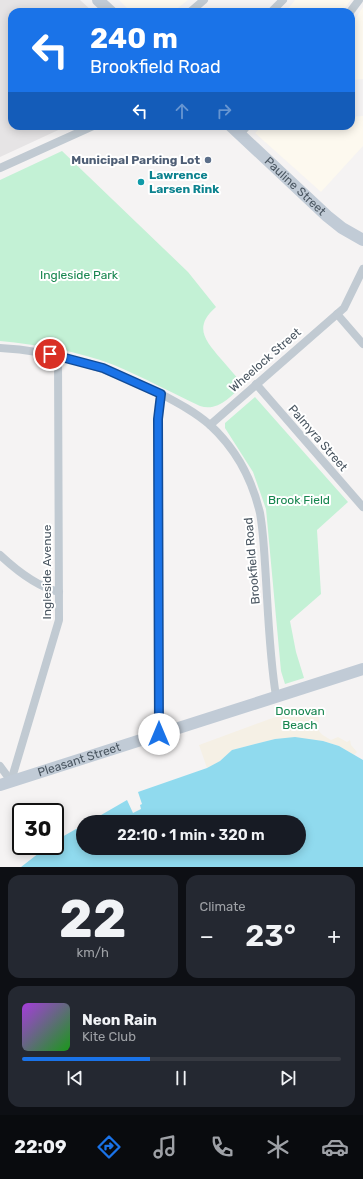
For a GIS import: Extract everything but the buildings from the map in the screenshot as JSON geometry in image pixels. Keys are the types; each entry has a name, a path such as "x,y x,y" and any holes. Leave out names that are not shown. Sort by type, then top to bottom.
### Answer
{"main road":[{"path":"98,0 107,8"},
{"name":"Pauline Street","path":"241,130 326,216 342,228 363,240"},
{"name":"Pleasant Street","path":"5,783 363,669"}],"street":[{"path":"195,8 204,0"},
{"path":"275,8 284,0"},
{"path":"0,168 84,130"},
{"name":"Wheelock Street","path":"210,425 337,314 347,303 363,269"},
{"path":"337,314 363,344"},
{"name":"Brookfield Road","path":"0,348 31,350 103,368 161,394 189,409 210,425 228,445 240,463 252,488 259,511 276,696"},
{"name":"Ingleside Avenue","path":"5,783 57,632 59,620 58,356"},
{"name":"Palmyra Street","path":"256,384 363,507"},
{"path":"159,734 158,419 161,394"},
{"path":"0,555 40,584 59,592"},
{"path":"0,766 5,783"}],"shaded area":[{"path":"0,0 80,0 89,8 8,8 8,130 58,130 0,157"},
{"path":"119,0 188,0 178,8 127,8"},
{"path":"295,0 351,0 345,8 288,8"},
{"path":"363,7 363,79 355,80 355,19"},
{"path":"363,116 363,146 321,192 255,133 258,130 355,130 355,117"}],"green space":[{"name":"Ingleside Park","path":"62,151 188,272 216,307 209,314 203,327 206,339 210,346 243,385 224,402 213,407 200,406 136,375 100,360 58,349 0,341 0,180"},
{"name":"Brook Field","path":"255,397 348,502 317,530 321,594 290,621 296,652 304,678 285,684 281,671 266,509 253,472 225,428 225,423"}],"sand":[{"name":"Donovan Beach","path":"300,708 315,708 319,713 318,727 321,733 331,740 338,737 347,742 350,740 351,745 357,752 354,755 339,746 323,741 287,738 275,739 232,750 220,761 207,768 199,745"}],"water":[{"path":"295,737 323,741 339,746 363,760 363,867 21,867 36,855 64,855 64,836 76,829 76,855 306,855 306,815 101,815 127,800 133,813 141,809 140,805 142,804 138,792 207,768 220,761 232,750 275,739"}],"place":[{"name":"Municipal Parking Lot","path":"208,160"},
{"name":"Lawrence Larsen Rink","path":"141,182"}],"route":[{"path":"50,354 103,368 161,394 158,419 159,734"}]}
